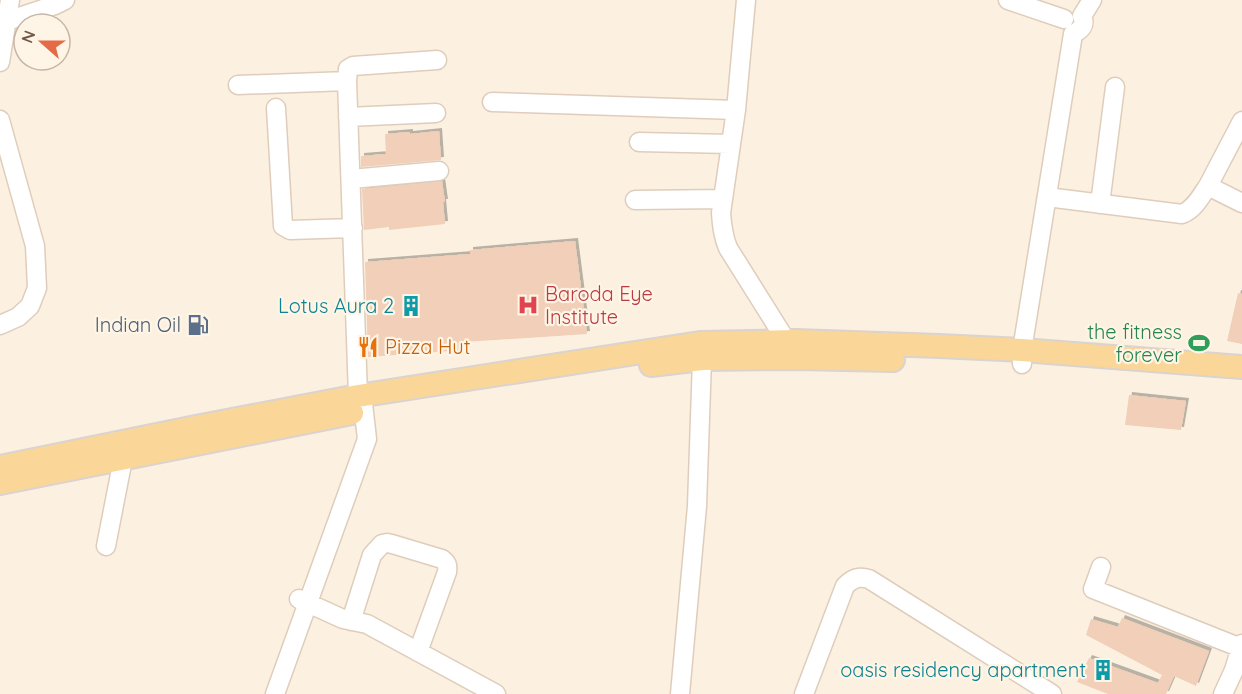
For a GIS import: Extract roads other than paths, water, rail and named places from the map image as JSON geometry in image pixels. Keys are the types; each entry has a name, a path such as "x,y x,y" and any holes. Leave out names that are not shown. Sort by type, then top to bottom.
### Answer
{"main road":[{"path":"0,483 122,451 359,402 700,343 787,342 1022,357 1242,366"},
{"path":"359,402 702,359 1022,357 1242,381"},
{"path":"0,467 122,451"}],"street":[{"path":"0,62 10,0"},
{"path":"7,21 55,6 65,0"},
{"path":"746,0 736,110 721,213 722,226 728,248 787,342"},
{"path":"1008,0 1064,19"},
{"path":"1082,15 1092,0"},
{"path":"1064,19 1073,12 1082,15"},
{"path":"1073,34 1083,27 1082,15"},
{"path":"1064,19 1065,28 1073,34"},
{"path":"1022,357 1073,34"},
{"path":"275,694 358,435 359,402 348,69 353,66 437,60"},
{"path":"238,85 347,81"},
{"path":"1100,204 1115,87"},
{"path":"492,102 736,110"},
{"path":"276,108 283,226 290,230 353,228"},
{"path":"348,117 436,113"},
{"path":"0,120 35,246 37,288 30,306 18,317 0,325"},
{"path":"1047,197 1182,214 1191,209 1237,143 1242,121"},
{"path":"639,142 731,144"},
{"path":"0,164 37,288"},
{"path":"351,179 439,171"},
{"path":"1208,186 1242,203"},
{"path":"635,200 723,199"},
{"path":"680,694 697,506 702,359"},
{"path":"106,546 122,451"},
{"path":"347,620 372,555 382,544 392,544 442,559 448,566 447,572 418,652"},
{"path":"1101,567 1093,589 1241,646 1224,694"},
{"path":"804,694 845,586 857,577 869,579 1052,694"},
{"path":"304,601 347,620 367,624 496,694"},
{"path":"263,694 304,601"},
{"path":"347,620 361,634 472,694"},
{"path":"1236,694 1242,679"}],"place":[{"name":"Baroda Eye Institute","path":"528,305"},
{"name":"Lotus Aura 2","path":"411,306"},
{"name":"Indian Oil","path":"198,325"},
{"name":"the fitness forever","path":"1199,343"},
{"name":"Pizza Hut","path":"368,347"},
{"name":"oasis residency apartment","path":"1103,670"}]}
